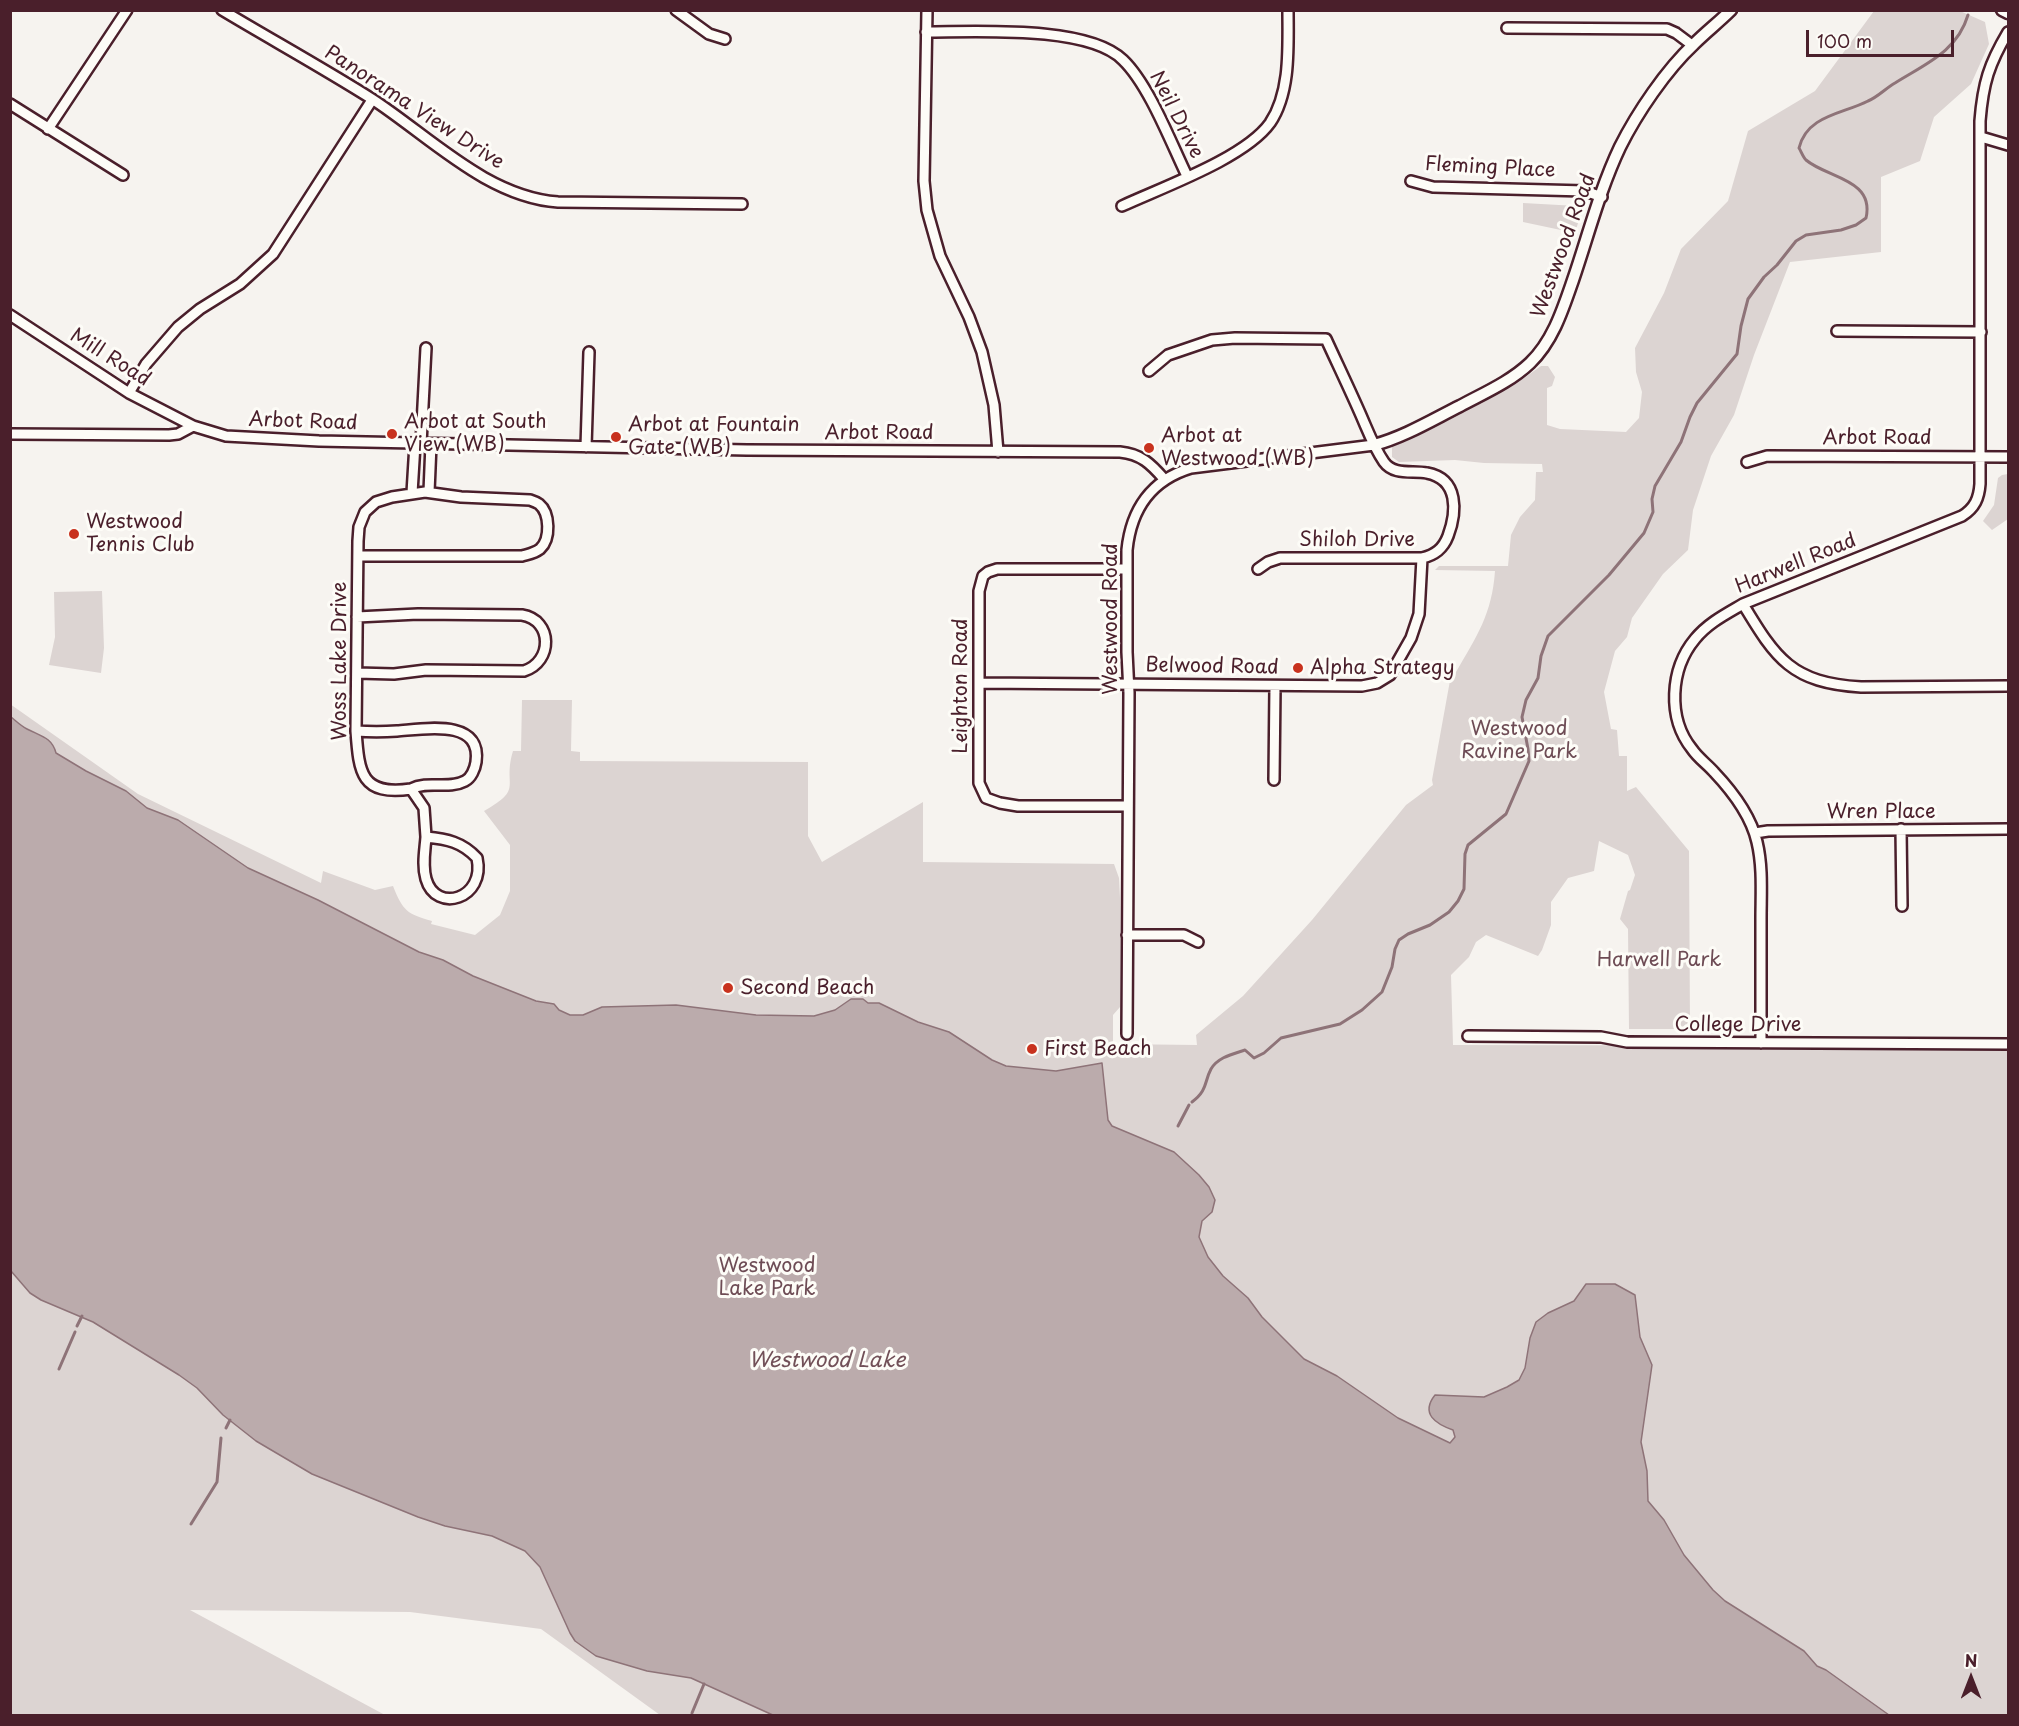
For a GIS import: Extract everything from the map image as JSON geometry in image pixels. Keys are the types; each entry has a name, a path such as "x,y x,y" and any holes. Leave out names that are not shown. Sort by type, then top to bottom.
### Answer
{"street":[{"path":"48,129 127,10"},
{"name":"Panorama View Drive","path":"222,10 372,100 467,167 530,198 558,201 742,204"},
{"path":"676,10 709,33 725,39"},
{"path":"927,10 924,181 927,210 940,256 969,317 982,352 994,405 998,452"},
{"path":"1122,206 1227,158 1258,137 1271,122 1280,100 1285,75 1288,55 1288,10"},
{"name":"Westwood Road","path":"1127,1034 1129,684 1127,569 1128,537 1134,518 1149,493 1164,479 1182,471 1198,467 1374,445 1407,433 1497,387 1531,362 1551,336 1560,315 1619,149 1628,132 1655,91 1692,45 1731,10"},
{"path":"2001,10 2008,13"},
{"path":"1507,28 1667,29 1692,45"},
{"name":"Neil Drive","path":"926,32 1058,35 1090,42 1115,53 1141,81 1187,176"},
{"name":"Harwell Road","path":"1761,1043 1761,883 1760,857 1755,833 1734,796 1691,749 1682,733 1676,718 1674,702 1678,671 1695,639 1716,620 1743,604 1967,513 1975,505 1980,484 1982,94 1984,82 2008,32"},
{"path":"129,393 146,364 178,327 200,309 240,284 273,254 372,100"},
{"path":"10,104 123,175"},
{"path":"1981,137 2008,145"},
{"name":"Fleming Place","path":"1411,181 1433,187 1585,192 1602,197"},
{"name":"Mill Road","path":"10,315 129,393 193,426"},
{"path":"1837,331 1981,332"},
{"path":"1149,370 1168,355 1212,340 1326,339 1374,445"},
{"path":"412,493 422,444 426,348"},
{"path":"586,447 588,352"},
{"path":"10,434 169,435 178,434 193,426"},
{"name":"Arbot Road","path":"193,426 212,434 233,437 422,444 862,452 1127,452 1146,460 1164,479"},
{"path":"422,444 429,492"},
{"name":"Shiloh Drive","path":"1258,569 1280,558 1422,558 1436,553 1443,547 1448,538 1455,507 1453,494 1447,484 1434,474 1401,472 1389,468 1374,445"},
{"name":"Arbot Road","path":"1747,462 1767,456 2008,458"},
{"name":"Woss Lake Drive","path":"356,731 394,732 418,728 463,733 474,743 475,765 470,777 457,784 425,784 411,789 390,791 368,782 360,770 356,731 358,556 359,526 365,512 376,502 412,493 429,492 461,497 530,500 539,504 543,509 548,527 547,539 540,549 533,554 522,556 358,556"},
{"name":"Belwood Road","path":"979,683 1362,686 1377,683 1390,675 1411,638 1419,614 1422,558"},
{"name":"Leighton Road","path":"1127,569 1008,569 988,572 981,581 979,591 979,783 986,798 1018,806 1128,806"},
{"path":"1743,604 1758,631 1778,656 1791,667 1821,681 1840,686 1860,687 2008,686"},
{"path":"357,617 418,614 522,615 537,620 544,632 545,642 542,658 538,664 524,671 426,670 394,674 357,674"},
{"path":"1274,780 1275,686"},
{"path":"411,789 424,808 426,881 434,892 445,898 455,898 470,891 478,878 477,858 458,842 426,837"},
{"path":"1901,830 1902,906"},
{"name":"Wren Place","path":"1755,833 1768,831 2008,830"},
{"path":"1127,935 1184,935 1198,942"},
{"name":"College Drive","path":"1468,1036 1601,1037 1627,1042 2008,1044"}],"green space":[{"name":"Westwood Lake Park","path":"1874,11 1960,11 1985,22 1989,44 1971,84 1934,117 1920,161 1881,177 1881,252 1790,262 1754,355 1734,415 1711,456 1693,510 1688,550 1663,574 1632,618 1627,637 1615,651 1604,692 1611,729 1617,730 1619,756 1627,756 1627,791 1636,787 1689,851 1690,1029 1629,1029 1628,929 1620,919 1635,875 1628,855 1599,841 1594,871 1568,878 1551,902 1551,925 1538,956 1486,935 1476,942 1469,957 1451,975 1453,1045 2008,1046 2008,1715 660,1715 541,1629 410,1612 190,1610 385,1715 11,1715 10,704 138,794 321,883 323,871 375,890 393,886 403,906 411,913 432,921 431,924 475,935 500,915 510,891 510,845 484,811 504,797 510,786 510,763 513,751 521,751 522,700 572,700 571,751 580,752 580,761 808,762 808,836 822,862 923,802 923,862 1114,864 1119,878 1120,898 1120,1007 1113,1015 1113,1044 1197,1045 1196,1035 1243,996 1312,920 1406,805 1433,785 1451,675 1456,672 1482,624 1491,600 1495,571 1435,570 1439,566 1508,566 1511,535 1520,517 1535,500 1536,472 1543,472 1542,464 1455,460 1399,462 1392,457 1392,447 1524,378 1541,366 1548,366 1555,377 1552,386 1547,388 1547,425 1560,429 1626,432 1639,418 1642,392 1636,372 1635,348 1664,293 1681,249 1728,201 1748,131 1815,91"},
{"path":"1523,203 1577,206 1581,213 1575,233 1523,222"},
{"path":"2008,474 2008,519 1992,530 1983,521 1994,505 1998,478"},
{"path":"102,591 104,648 101,673 49,665 55,637 54,592"}],"water":[{"name":"Westwood Lake","path":"11,717 52,743 56,753 126,791 147,808 178,820 248,868 318,900 419,952 443,960 473,976 536,1001 554,1004 559,1010 570,1015 583,1015 602,1007 676,1005 756,1015 814,1016 835,1010 851,999 863,999 868,1003 879,1003 918,1022 949,1032 992,1060 1006,1066 1056,1071 1102,1063 1108,1120 1112,1126 1174,1152 1209,1187 1215,1200 1212,1212 1202,1221 1199,1237 1208,1257 1223,1276 1248,1298 1262,1317 1304,1359 1337,1376 1398,1418 1450,1443 1455,1437 1453,1430 1441,1425 1430,1413 1429,1408 1435,1395 1484,1397 1519,1380 1525,1368 1530,1338 1536,1322 1548,1313 1574,1301 1586,1284 1615,1284 1635,1295 1640,1337 1652,1365 1641,1442 1647,1471 1648,1501 1664,1520 1684,1555 1725,1601 1804,1651 1817,1666 1889,1715 775,1716 691,1678 647,1671 596,1656 575,1641 540,1567 525,1551 492,1536 445,1526 418,1517 312,1474 256,1441 223,1415 197,1388 179,1375 93,1322 41,1300 30,1293 11,1271"}],"waterway":[{"path":"1192,1102 1203,1090 1211,1069 1222,1059 1245,1050 1254,1058 1264,1053 1281,1038 1340,1024 1362,1010 1382,992 1399,940 1430,925 1449,912 1458,901 1464,889 1465,854 1468,845 1506,814 1529,761 1522,717 1526,700 1538,678 1541,656 1548,636 1609,575 1644,533 1653,512 1652,499 1655,486 1681,442 1697,403 1737,354 1748,299 1796,241 1806,235 1841,230 1856,225 1866,218 1867,205 1857,187 1806,160 1799,148 1803,137 1818,122 1872,99 1939,56 1956,39 1968,15"},
{"path":"1178,1126 1189,1105"},
{"path":"77,1326 82,1316"},
{"path":"59,1369 75,1332"},
{"path":"226,1428 230,1420"},
{"path":"191,1524 217,1482 221,1438"},
{"path":"692,1713 704,1684"}],"place":[{"name":"Arbot at South View (WB)","path":"392,434"},
{"name":"Arbot at Fountain Gate (WB)","path":"616,437"},
{"name":"Arbot at Westwood (WB)","path":"1149,448"},
{"name":"Westwood Tennis Club","path":"74,534"},
{"name":"Alpha Strategy","path":"1298,668"},
{"name":"Second Beach","path":"728,988"},
{"name":"First Beach","path":"1032,1049"}],"park label":[{"name":"Westwood Ravine Park","path":"1519,740"},
{"name":"Harwell Park","path":"1659,960"}]}
